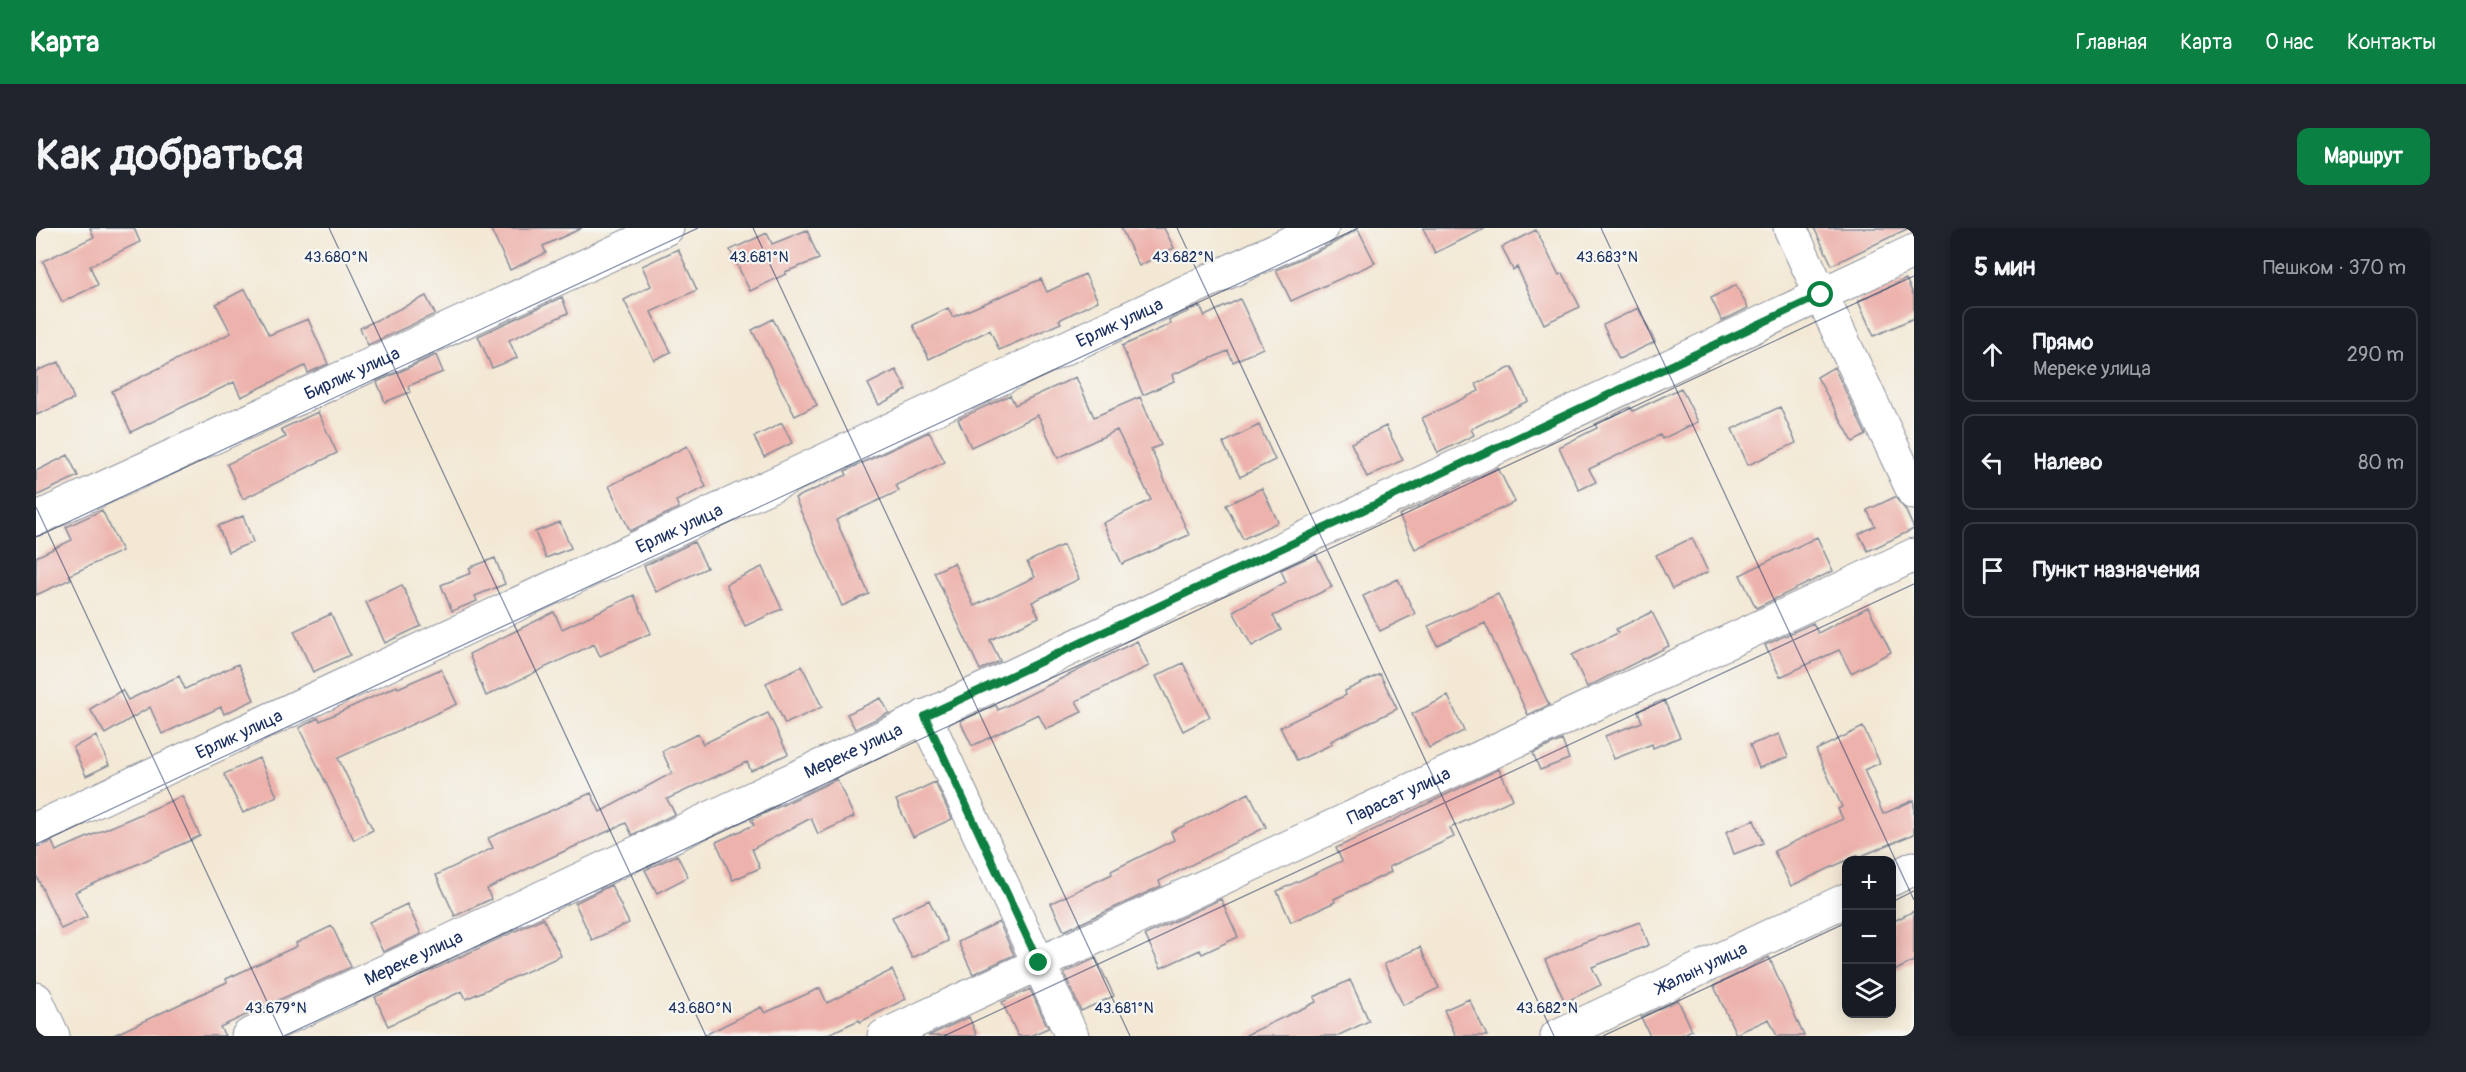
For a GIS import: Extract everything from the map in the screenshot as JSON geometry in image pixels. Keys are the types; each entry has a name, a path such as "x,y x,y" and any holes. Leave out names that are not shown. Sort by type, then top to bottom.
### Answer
{"street":[{"name":"Бирлик улица","path":"36,519 667,228"},
{"name":"Ерлик улица","path":"36,829 1322,228"},
{"path":"1790,228 1914,493"},
{"name":"Мереке улица","path":"248,1036 1914,251"},
{"name":"Парасат улица","path":"884,1036 1914,555"},
{"path":"925,716 1072,1036"},
{"path":"1896,877 1914,868"},
{"name":"Жалын улица","path":"1557,1036 1842,902"}],"building":[{"path":"90,228 134,228 140,242 90,266 98,285 62,302 43,261 94,237"},
{"path":"490,228 582,228 543,246 546,253 510,270"},
{"path":"1121,228 1164,228 1174,248 1139,266"},
{"path":"1423,228 1486,228 1435,253"},
{"path":"1814,228 1909,228 1832,265"},
{"path":"1358,229 1375,263 1291,301 1276,270"},
{"path":"807,230 819,259 785,272 786,274 750,291 730,250 767,233 772,244"},
{"path":"1536,230 1559,275 1563,273 1580,307 1544,324 1517,267 1513,270 1502,247"},
{"path":"678,249 697,290 651,312 671,352 654,360 624,300 651,286 642,266"},
{"path":"1085,274 1098,301 1059,320 1061,323 999,350 990,330 929,359 913,325 948,308 953,317 1041,279 1047,292"},
{"path":"1906,279 1914,296 1914,318 1874,336 1858,301"},
{"path":"1736,285 1748,308 1722,321 1711,298"},
{"path":"245,289 269,335 308,319 328,364 308,373 305,366 241,397 234,382 131,432 112,391 231,333 216,304"},
{"path":"426,296 435,314 368,345 360,328"},
{"path":"562,297 568,313 509,340 517,358 492,368 478,336"},
{"path":"1240,299 1263,348 1233,362 1228,351 1172,375 1174,381 1143,395 1122,346 1171,324 1169,320 1200,306 1205,316"},
{"path":"1638,308 1655,342 1619,359 1603,325"},
{"path":"773,319 817,405 795,416 752,330"},
{"path":"436,355 443,372 408,386 410,392 385,402 377,382"},
{"path":"59,362 74,399 36,415 36,371"},
{"path":"1512,367 1528,401 1471,429 1474,435 1438,453 1422,418 1479,391 1476,384"},
{"path":"1834,367 1866,435 1853,442 1817,377"},
{"path":"896,370 907,390 879,405 868,384"},
{"path":"1076,377 1094,417 1140,397 1161,445 1151,449 1189,535 1122,564 1103,523 1151,500 1117,430 1058,458 1038,415 971,447 958,419 1010,395 1015,405"},
{"path":"1681,388 1698,422 1662,439 1660,435 1589,469 1596,482 1579,490 1559,447 1597,428 1595,424 1630,407 1633,411"},
{"path":"1780,407 1796,443 1748,465 1732,429"},
{"path":"318,412 337,453 243,499 227,464 286,437 281,429"},
{"path":"782,423 792,443 764,457 754,437"},
{"path":"1259,425 1275,460 1240,477 1223,443"},
{"path":"1386,426 1403,460 1367,477 1351,443"},
{"path":"929,432 945,462 896,485 899,491 836,520 869,594 842,606 795,498 847,475 845,471"},
{"path":"687,446 706,487 676,501 679,508 630,531 609,486"},
{"path":"68,455 78,476 36,496 36,471"},
{"path":"1498,468 1515,502 1415,549 1399,515"},
{"path":"1262,488 1278,522 1243,539 1226,505"},
{"path":"1895,497 1905,509 1914,529 1868,551 1859,534 1875,526 1867,510"},
{"path":"102,510 122,551 69,575 71,579 36,595 36,557 72,540 66,527"},
{"path":"243,516 253,542 228,552 218,526"},
{"path":"560,522 571,548 546,558 535,532"},
{"path":"1817,537 1833,571 1756,608 1740,575"},
{"path":"1692,538 1708,572 1672,589 1656,555"},
{"path":"694,542 707,568 656,592 644,566"},
{"path":"1063,545 1079,579 1032,602 1039,617 990,640 1000,661 980,670 934,572 954,563 974,606 1035,577 1027,562"},
{"path":"1316,554 1332,587 1273,616 1281,630 1252,646 1233,611 1286,582 1281,570"},
{"path":"495,558 505,584 475,596 477,601 452,611 441,585 471,573 469,568"},
{"path":"762,567 782,609 745,626 726,584"},
{"path":"1398,579 1415,614 1380,631 1363,596"},
{"path":"402,585 421,626 385,643 366,602"},
{"path":"1498,594 1549,705 1528,715 1485,623 1437,645 1428,626"},
{"path":"634,595 651,633 600,656 594,644 486,696 469,654 554,612 562,629"},
{"path":"1868,607 1891,652 1851,673 1839,650 1780,677 1765,645 1813,623 1818,633"},
{"path":"1652,612 1669,646 1587,687 1572,655 1618,633 1616,629"},
{"path":"331,614 350,655 313,672 294,631"},
{"path":"1137,641 1149,666 1076,701 1082,712 1046,729 1038,714 972,746 960,721 996,705 998,710"},
{"path":"1183,663 1210,717 1183,731 1156,676"},
{"path":"238,664 254,700 224,714 221,707 162,734 150,707 105,734 90,709 122,690 128,700 179,676 185,689"},
{"path":"802,666 822,707 785,724 766,683"},
{"path":"441,669 457,704 338,758 373,830 354,840 299,728 318,718 320,721"},
{"path":"1380,674 1397,709 1331,741 1332,744 1297,761 1280,727 1346,695 1345,691"},
{"path":"1448,696 1464,731 1429,748 1412,714"},
{"path":"881,698 889,713 855,729 847,714"},
{"path":"1664,700 1680,737 1653,748 1652,744 1614,759 1605,736 1642,722 1638,711"},
{"path":"768,713 788,754 751,771 747,762 667,799 675,814 632,835 626,823 543,861 487,889 491,899 455,916 436,875 493,848 488,838 591,793 600,812 672,773 662,751 698,734 703,744"},
{"path":"1863,727 1880,763 1864,770 1883,814 1914,800 1914,834 1861,856 1842,856 1842,862 1791,886 1774,851 1843,819 1838,809 1842,807 1816,750"},
{"path":"1779,734 1788,757 1759,768 1750,745"},
{"path":"96,736 109,765 86,776 73,747"},
{"path":"1562,740 1569,759 1540,770 1533,753"},
{"path":"259,758 277,796 243,813 224,774"},
{"path":"1499,769 1513,799 1450,828 1454,837 1389,867 1391,872 1291,922 1277,891 1342,861 1336,848"},
{"path":"837,779 854,817 818,834 811,818 752,849 760,868 733,880 716,842 754,825 751,820"},
{"path":"935,782 952,819 913,837 896,800"},
{"path":"1249,793 1266,827 1159,881 1161,886 1064,931 1051,903 1112,874 1111,871 1174,840 1171,832"},
{"path":"182,796 200,836 75,892 87,917 61,929 36,875 36,847 52,842 56,851"},
{"path":"1754,820 1763,843 1734,854 1726,832"},
{"path":"677,855 688,877 657,893 645,870"},
{"path":"611,885 629,923 592,940 575,903"},
{"path":"1221,899 1238,937 1202,954 1200,950 1161,968 1145,935"},
{"path":"929,900 948,941 912,958 892,917"},
{"path":"407,904 421,934 383,952 369,922"},
{"path":"1914,911 1914,961 1896,970 1896,964 1896,920"},
{"path":"543,918 561,956 466,999 462,991 388,1026 375,997"},
{"path":"999,922 1014,955 973,974 958,942"},
{"path":"1640,922 1649,945 1592,967 1601,985 1565,1002 1545,960 1582,943"},
{"path":"332,926 351,967 220,1027 225,1036 112,1036 227,982 226,979 297,946 296,943"},
{"path":"1420,947 1439,988 1403,1005 1384,964"},
{"path":"1769,957 1804,1036 1777,1036 1769,1019 1736,1034 1714,986"},
{"path":"1096,958 1114,996 1081,1011 1064,973"},
{"path":"892,970 906,999 860,1022 859,1020 824,1036 703,1036 761,1007 765,1013 820,988 827,1003"},
{"path":"1350,980 1369,1021 1337,1036 1244,1036 1316,1002 1314,997"},
{"path":"1030,989 1048,1028 1030,1036 1018,1036 1002,1002"},
{"path":"1469,999 1487,1036 1456,1036 1444,1010"},
{"path":"1678,1000 1692,1030 1680,1036 1650,1036 1641,1017"},
{"path":"969,1017 977,1036 928,1036"}],"route":[{"path":"1039,963 925,716 1821,295"}]}
